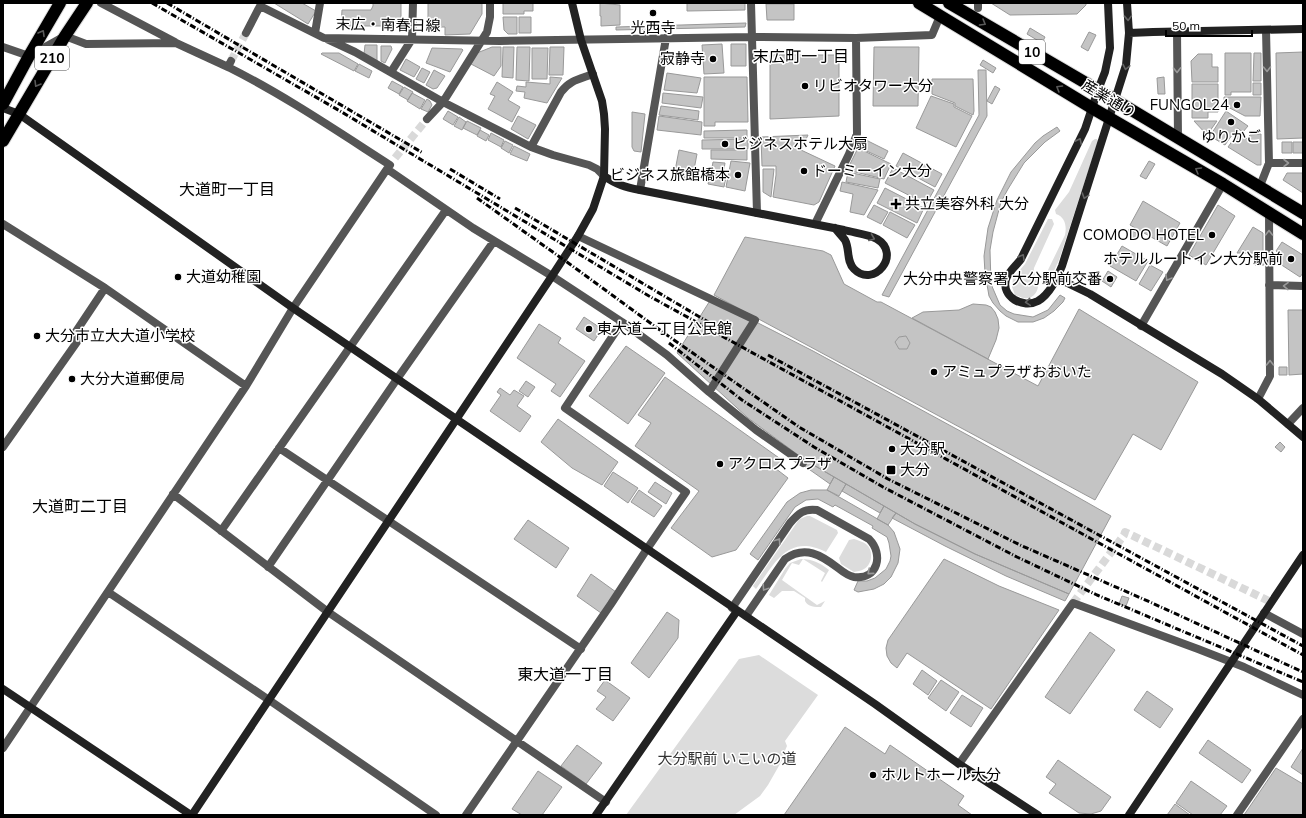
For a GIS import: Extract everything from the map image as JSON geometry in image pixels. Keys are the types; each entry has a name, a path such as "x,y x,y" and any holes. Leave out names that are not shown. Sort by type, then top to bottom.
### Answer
{"highway":[{"name":"210","path":"3,104 60,3"},
{"name":"210","path":"3,141 65,36 87,3"},
{"name":"産業通り","path":"919,3 1092,108 1223,184 1303,234"},
{"name":"産業通り","path":"949,3 1260,186 1303,213"}],"street":[{"path":"102,3 176,43 229,64 391,164 446,210 494,242 552,276 622,322 667,355 709,392 756,430 803,463"},
{"path":"315,33 320,3"},
{"path":"391,72 412,39 413,3"},
{"path":"427,120 444,102 487,32 490,3"},
{"path":"3,689 29,708 191,815 552,276 578,236 593,209 604,176 604,114 599,90 581,40 572,3"},
{"path":"752,3 757,213"},
{"path":"1108,3 1110,48 1105,72 1085,129 1046,211 1021,259 1008,275 1005,284 1006,291 1010,296 1023,304 1038,301 1045,295 1057,278 1067,253 1109,118 1123,79 1129,33 1128,3"},
{"name":"末広・南春日線","path":"246,33 257,4 324,38 482,41 752,36 856,38 932,35 940,16"},
{"path":"1129,33 1303,29"},
{"path":"1260,186 1269,163 1266,30"},
{"path":"1177,31 1178,138"},
{"path":"3,48 29,56 65,36 86,44 176,43"},
{"path":"324,38 355,52 444,102 531,147 589,165 597,169 604,176 618,185 835,228 860,234 878,240 883,244 887,256 884,266 875,274 869,275 858,272 854,269 850,264 845,240 835,228"},
{"path":"640,190 666,38"},
{"path":"815,224 849,154 857,134 856,38"},
{"path":"531,147 566,85 593,74"},
{"path":"3,108 19,114 293,308 746,616 959,764 1038,815"},
{"path":"1269,163 1303,163"},
{"path":"3,748 246,386 293,308 391,164"},
{"path":"1141,326 1223,184"},
{"path":"221,531 446,210"},
{"path":"1258,398 1270,376 1269,213"},
{"path":"3,224 105,288 246,386"},
{"path":"578,236 755,320 709,392"},
{"path":"268,567 397,379 494,242"},
{"path":"1057,278 1090,294 1222,374 1258,398 1303,437"},
{"path":"1269,286 1303,286"},
{"path":"3,447 76,342 75,333 105,288"},
{"path":"466,815 581,649 686,492 565,408 622,322"},
{"path":"1288,424 1303,408"},
{"path":"278,448 581,649"},
{"path":"173,494 328,612 606,802"},
{"path":"596,815 790,523 799,513 811,509 817,510 869,539 873,543 878,553 878,560 871,572 866,576 860,577 854,577 846,574 820,555 800,552 791,555 785,559 746,616"},
{"path":"1128,815 1303,554"},
{"path":"108,592 269,700 436,815"},
{"path":"959,764 1073,603 1244,667 1303,695"},
{"path":"1264,613 1303,634"},
{"path":"1237,815 1303,718"}],"green space":[{"path":"1095,139 1098,141 1059,260 1052,275 1049,275 1048,270 1066,232 1063,220 1056,214 1055,210 1069,192 1092,141"},
{"path":"1048,219 1052,219 1054,224 1034,268 1038,286 1033,296 1030,298 1022,298 1015,295 1012,287 1013,278 1025,264"},
{"path":"810,516 837,530 838,533 826,552 813,547 802,546 792,549 776,561 756,589 753,586 798,521"},
{"path":"854,539 866,544 869,547 871,557 867,567 854,572 841,564 839,558 849,540"},
{"path":"803,559 799,565 792,563 782,580 817,605 825,601 821,607 810,606 805,601 805,598 794,591 782,591 774,598 769,595 790,563"},
{"path":"803,559 816,562 829,570 822,582 821,581 825,573"},
{"name":"大分駅前 いこいの道","path":"759,655 818,695 785,741 787,746 781,760 784,757 760,796 734,815 626,815 739,659"}],"building":[{"path":"274,3 302,3 316,11 308,24"},
{"path":"373,3 401,3 401,26 341,26 342,10 371,10"},
{"path":"428,3 482,3 482,14 470,34 445,35 445,27 428,27"},
{"path":"503,3 533,3 533,11 524,11 524,14 503,14"},
{"path":"600,3 620,5 620,25 601,26"},
{"path":"687,3 745,3 745,10 687,11"},
{"path":"991,3 1086,3 1086,5 1077,14 1010,15"},
{"path":"766,4 794,4 794,20 767,20"},
{"path":"503,17 517,17 517,34 508,34 504,30"},
{"path":"519,17 531,17 531,33 519,33"},
{"path":"746,23 745,27 616,30 616,27"},
{"path":"1030,28 1045,37 1042,43 1027,34"},
{"path":"1089,32 1096,35 1088,51 1081,47"},
{"name":"寂静寺","path":"722,44 724,73 704,74 702,45"},
{"path":"731,44 746,44 746,66 731,66"},
{"path":"365,45 377,45 377,61 364,54"},
{"path":"381,46 391,46 392,49 385,63 381,61"},
{"path":"492,47 501,47 501,66 494,76 471,64 477,53"},
{"path":"503,47 514,47 513,78 502,77"},
{"path":"517,47 530,47 529,81 516,80"},
{"path":"550,47 564,47 563,75 549,75"},
{"path":"874,47 919,47 918,106 873,106"},
{"path":"432,48 463,50 450,72 426,63"},
{"path":"532,48 548,48 547,79 532,79"},
{"path":"1303,52 1303,138 1277,139 1276,53"},
{"path":"339,53 358,64 354,71 321,54"},
{"path":"1225,53 1251,53 1251,92 1231,92 1231,95 1225,95"},
{"path":"1254,53 1261,53 1261,81 1253,81"},
{"path":"1198,54 1212,54 1212,67 1218,67 1218,82 1192,82 1191,61"},
{"name":"リビオタワー大分","path":"770,55 839,55 839,116 770,119"},
{"path":"406,59 420,67 414,77 400,70"},
{"path":"983,60 996,68 993,73 980,65"},
{"path":"359,64 372,71 369,78 355,71"},
{"path":"422,68 430,72 424,83 416,79"},
{"path":"434,70 445,76 437,88 433,89 426,85"},
{"path":"978,70 986,70 987,116 889,297 882,295 979,115"},
{"path":"667,73 701,78 697,93 664,90"},
{"path":"550,77 562,78 547,103 524,98 525,92 516,91 517,86 526,87 526,82 550,84"},
{"path":"704,77 747,77 748,122 715,122 715,126 704,126"},
{"path":"1164,77 1165,94 1158,94 1157,78"},
{"path":"932,79 973,79 973,115 955,106 955,103 932,94"},
{"path":"392,81 403,87 399,94 388,88"},
{"path":"497,82 513,92 508,100 520,107 512,122 488,109 495,96 490,94"},
{"path":"1253,83 1261,83 1261,95 1253,95"},
{"path":"1192,84 1218,84 1218,112 1208,112 1208,118 1192,118"},
{"path":"995,86 1000,89 992,104 987,101"},
{"path":"404,87 413,92 408,100 399,95"},
{"path":"412,93 425,100 420,109 407,101"},
{"path":"663,93 703,97 701,108 662,103"},
{"path":"931,96 954,104 954,107 972,116 956,147 916,128"},
{"path":"1224,97 1261,97 1260,116 1245,116 1224,105"},
{"path":"427,99 432,105 428,112 421,109"},
{"path":"661,106 699,111 698,120 659,115"},
{"path":"448,111 458,117 453,125 443,119"},
{"path":"1226,111 1248,126 1243,132 1237,128 1225,145 1210,136"},
{"path":"632,112 645,114 641,152 634,151 632,147"},
{"path":"518,116 536,125 528,139 511,129"},
{"path":"659,116 702,122 701,135 657,130"},
{"path":"459,117 466,122 462,130 454,126"},
{"path":"467,121 481,128 477,135 463,128"},
{"path":"1194,121 1217,121 1207,135"},
{"path":"1057,127 1060,131 1045,142 1024,163 1008,189 1001,202 993,232 990,250 991,284 1000,305 1007,311 1014,314 1033,317 1048,310 1060,295 1065,298 1054,311 1044,318 1033,322 1018,322 1000,311 989,296 984,256 988,228 997,200 1011,172 1035,143"},
{"path":"480,130 489,135 486,141 477,136"},
{"path":"747,130 747,138 704,138 704,131"},
{"path":"491,133 504,140 501,147 488,140"},
{"path":"1238,133 1246,139 1250,135 1261,134 1261,165 1257,165 1228,147"},
{"name":"ドーミーイン大分","path":"808,135 801,150 835,166 819,202 814,205 773,197 776,166 762,166 761,137"},
{"name":"ビジネスホテル大扇","path":"748,139 748,149 702,149 702,140"},
{"path":"864,139 888,151 884,159 860,148"},
{"path":"505,141 513,145 509,153 501,148"},
{"path":"1282,142 1292,142 1292,153 1282,153"},
{"path":"1293,142 1303,142 1303,153 1293,153"},
{"path":"514,146 530,154 527,161 510,154"},
{"path":"858,148 891,164 884,179 847,170"},
{"path":"679,150 697,154 692,180 674,176"},
{"path":"711,150 747,150 747,160 711,159"},
{"path":"903,153 942,174 935,187 896,166"},
{"name":"ビジネス旅館橋本","path":"731,161 750,163 745,191 726,187"},
{"path":"1149,161 1155,164 1146,179 1140,176"},
{"path":"713,162 725,163 723,175 711,173"},
{"path":"893,168 934,190 926,204 885,183"},
{"path":"763,169 774,169 771,197 763,192"},
{"path":"848,172 880,179 878,188 846,182"},
{"path":"1287,173 1303,173 1303,193 1283,180"},
{"path":"710,174 726,177 724,187 708,184"},
{"path":"842,182 878,190 864,215 850,212 853,194 840,191"},
{"path":"885,188 924,208 917,223 877,203"},
{"path":"1143,201 1180,223 1167,246 1130,225"},
{"path":"874,205 888,212 881,224 867,217"},
{"name":"COMODO HOTEL","path":"1218,205 1235,216 1206,265 1189,255"},
{"path":"890,212 915,225 907,238 883,225"},
{"path":"1253,227 1263,233 1263,253 1237,253"},
{"path":"1129,229 1138,234 1135,240 1126,235"},
{"name":"アミュプラザおおいた","path":"745,237 823,251 831,255 844,284 877,302 881,302 1038,386 1079,309 1198,382 1161,450 1133,434 1095,500 714,295"},
{"name":"ホテルルートイン大分駅前","path":"1282,242 1303,255 1303,273 1300,277 1277,262 1282,255 1276,251"},
{"path":"1122,246 1148,261 1136,281 1110,266"},
{"path":"1255,254 1264,254 1264,265 1255,265"},
{"path":"1150,265 1163,272 1151,291 1139,284"},
{"name":"大分中央警察署 大分駅前交番","path":"1108,271 1117,277 1111,287 1102,281"},
{"name":"大分駅","path":"711,299 813,351 975,439 1111,516 1069,594 975,554 915,524 805,460 748,418 677,353"},
{"path":"973,304 991,307 998,319 999,328 996,340 988,359 912,318 923,312 959,310"},
{"path":"1288,310 1303,310 1303,374 1289,375"},
{"name":"東大道一丁目公民館","path":"584,317 602,329 594,341 576,329"},
{"path":"539,324 561,338 558,343 585,361 560,397 551,391 556,384 517,358"},
{"path":"906,336 910,343 907,349 899,349 895,342 899,337"},
{"path":"626,346 665,373 628,424 589,396"},
{"path":"1279,367 1287,367 1287,375 1279,375"},
{"name":"アクロスプラザ","path":"665,377 782,460 775,468 788,478 736,550 712,557 671,528 699,491 635,446 651,423 638,415"},
{"path":"526,381 535,387 528,397 519,391"},
{"path":"500,388 510,395 514,390 524,396 517,406 531,416 520,432 490,411 501,395 497,392"},
{"path":"558,419 618,462 602,485 572,468 541,442"},
{"path":"1280,442 1285,447 1281,452 1275,447"},
{"path":"805,460 834,477 830,484 803,465"},
{"path":"613,472 638,488 628,503 604,486"},
{"path":"834,477 846,484 839,496 827,490"},
{"path":"655,482 672,493 666,504 648,492"},
{"path":"846,484 884,506 880,513 842,491"},
{"path":"639,490 662,506 654,517 631,502"},
{"path":"811,490 827,490 888,525 894,532 900,549 898,563 891,577 884,584 874,589 858,592 854,590 858,581 867,581 875,578 886,569 891,556 887,537 872,528 873,526 835,505 833,507 818,499 806,500 795,507 758,560 750,554 787,502 800,493"},
{"path":"884,506 896,513 888,525 877,519"},
{"path":"896,513 975,554 1069,594 1065,601 1006,576 892,518"},
{"path":"528,520 569,548 556,568 514,539"},
{"path":"944,559 999,586 1059,610 991,709 907,653 897,668 891,663 887,656 886,648 888,640"},
{"path":"591,574 616,592 601,613 577,596"},
{"path":"1122,596 1129,598 1126,606 1119,604"},
{"path":"667,612 679,620 678,638 649,678 631,663"},
{"path":"1090,632 1115,650 1070,714 1045,697"},
{"path":"922,670 937,681 928,695 913,684"},
{"path":"605,680 630,698 613,721 596,709 606,697 597,691"},
{"path":"941,680 959,692 946,711 928,698"},
{"path":"1147,691 1173,709 1160,728 1134,710"},
{"path":"962,695 983,708 971,727 950,713"},
{"name":"ホルトホール大分","path":"845,727 885,754 890,745 964,796 958,805 972,815 784,815"},
{"path":"1208,740 1251,770 1242,783 1199,753"},
{"path":"577,745 602,763 586,784 561,766"},
{"path":"1303,748 1303,775 1291,767"},
{"path":"1058,760 1111,797 1101,811 1091,814 1079,813 1049,793 1056,784 1046,777"},
{"path":"1276,768 1303,784 1303,815 1244,815"},
{"path":"538,771 562,787 542,815 522,815 512,809"},
{"path":"1191,781 1227,806 1220,815 1193,815 1176,803"},
{"path":"1175,804 1190,815 1167,815"}],"tunnel":[{"path":"231,61 246,33"},
{"path":"395,158 427,119"},
{"path":"1073,603 1125,532 1271,602"}],"railway":[{"path":"152,3 340,111 649,296 1303,655"},
{"path":"167,3 423,153"},
{"path":"450,169 500,199"},
{"path":"477,198 664,333 799,427 888,479 1020,545 1150,602 1303,672"},
{"path":"515,208 715,326"},
{"path":"669,343 742,400 814,447 883,487 1017,557 1097,595 1303,682"},
{"path":"768,355 1303,646"}],"place":[{"name":"光西寺","path":"653,13"},
{"name":"寂静寺","path":"713,59"},
{"name":"リビオタワー大分","path":"805,86"},
{"name":"FUNGOL24","path":"1237,105"},
{"name":"ゆりかご","path":"1231,122"},
{"name":"ビジネスホテル大扇","path":"725,144"},
{"name":"ドーミーイン大分","path":"804,171"},
{"name":"ビジネス旅館橋本","path":"738,175"},
{"name":"共立美容外科 大分","path":"896,204"},
{"name":"COMODO HOTEL","path":"1212,235"},
{"name":"ホテルルートイン大分駅前","path":"1291,259"},
{"name":"大道幼稚園","path":"178,277"},
{"name":"大分中央警察署 大分駅前交番","path":"1110,279"},
{"name":"東大道一丁目公民館","path":"589,329"},
{"name":"大分市立大大道小学校","path":"37,336"},
{"name":"アミュプラザおおいた","path":"934,372"},
{"name":"大分大道郵便局","path":"72,379"},
{"name":"大分駅","path":"892,449"},
{"name":"アクロスプラザ","path":"720,464"},
{"name":"大分","path":"891,470"},
{"name":"ホルトホール大分","path":"873,775"}],"district":[{"name":"末広町一丁目","path":"801,56"},
{"name":"大道町一丁目","path":"227,189"},
{"name":"大道町二丁目","path":"80,506"},
{"name":"東大道一丁目","path":"565,674"}]}
